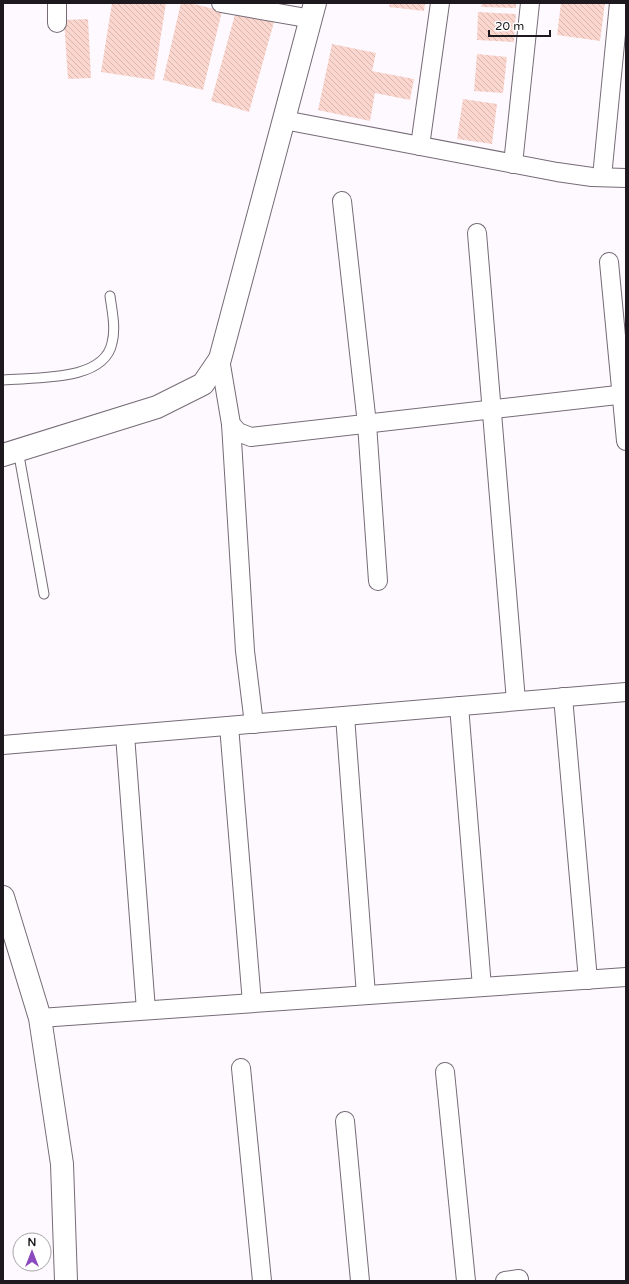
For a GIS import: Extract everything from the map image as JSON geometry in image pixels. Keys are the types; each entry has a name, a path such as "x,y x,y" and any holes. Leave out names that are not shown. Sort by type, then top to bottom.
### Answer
{"street":[{"path":"57,3 57,23"},
{"path":"10,453 156,407 203,384 220,359 314,11 221,3"},
{"path":"420,146 440,3"},
{"path":"513,164 530,3"},
{"path":"602,177 619,3"},
{"path":"284,120 557,172 626,178"},
{"path":"342,201 367,424 378,581"},
{"path":"477,233 516,702"},
{"path":"610,262 624,395 626,441"},
{"path":"220,359 231,424 245,651 254,724"},
{"path":"231,424 238,432 251,437 624,395"},
{"path":"3,745 626,692"},
{"path":"563,697 588,980"},
{"path":"459,706 482,987"},
{"path":"345,716 366,995"},
{"path":"229,726 252,1003"},
{"path":"125,735 146,1010"},
{"path":"3,897 40,1018 62,1164 66,1281"},
{"path":"40,1018 626,977"},
{"path":"241,1068 262,1281"},
{"path":"445,1072 466,1281"},
{"path":"345,1121 360,1281"}],"lane":[{"path":"3,380 75,374 93,368 106,358 112,343 113,327 110,296"},
{"path":"10,453 44,594"}],"building":[{"path":"112,3 166,3 154,80 101,72"},
{"path":"181,3 190,3 222,11 203,90 163,80"},
{"path":"390,3 425,3 424,11 389,7"},
{"path":"482,3 516,3 516,8 481,7"},
{"path":"561,3 605,3 600,41 557,35"},
{"path":"236,11 274,22 249,112 211,101"},
{"path":"478,12 516,14 514,42 477,40"},
{"path":"88,19 91,78 68,79 64,20"},
{"path":"332,44 376,53 372,71 414,79 410,100 375,93 370,121 318,110"},
{"path":"477,54 507,57 503,93 474,91"},
{"path":"463,99 497,104 492,144 457,139"}]}
